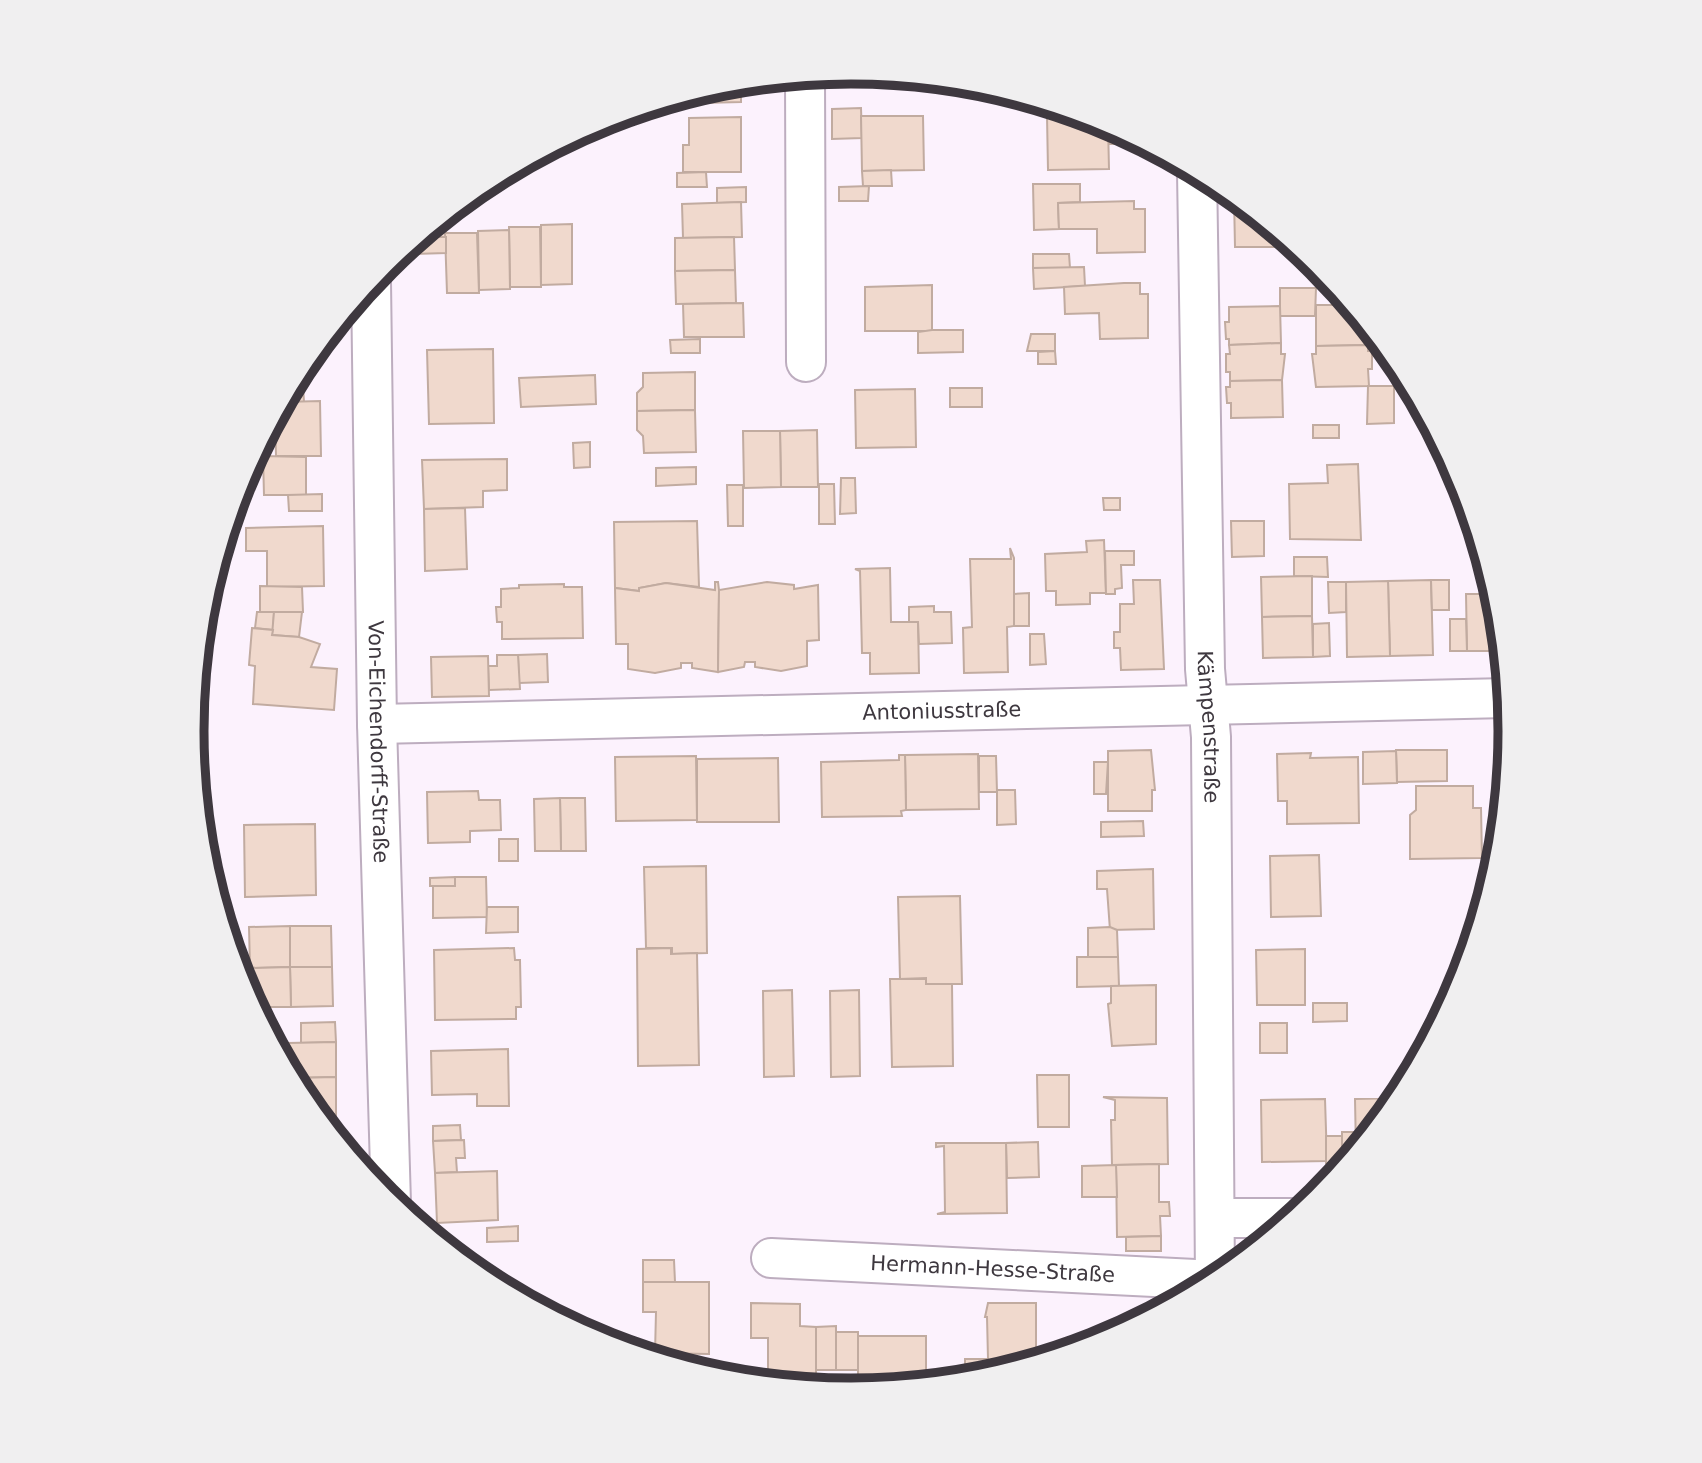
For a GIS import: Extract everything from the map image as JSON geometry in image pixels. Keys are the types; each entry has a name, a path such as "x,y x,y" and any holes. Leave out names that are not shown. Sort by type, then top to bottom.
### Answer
{"street":[{"path":"805,85 806,362"},
{"name":"Kämpenstraße","path":"1197,185 1207,704 1211,737 1215,1267"},
{"name":"Von-Eichendorff-Straße","path":"371,297 377,724 391,1186"},
{"name":"Antoniusstraße","path":"377,724 1497,698"},
{"path":"1216,1217 1278,1218"},
{"name":"Hermann-Hesse-Straße","path":"771,1258 1195,1280"}],"building":[{"path":"741,94 741,102 702,101"},
{"path":"861,108 862,138 832,139 832,109"},
{"path":"861,116 923,116 924,170 862,171"},
{"path":"1047,116 1108,137 1109,169 1048,170"},
{"path":"741,117 741,172 683,172 683,145 689,145 689,118"},
{"path":"1109,138 1122,144 1109,144"},
{"path":"891,170 892,186 863,186 862,171"},
{"path":"706,172 707,187 677,187 677,173"},
{"path":"1033,184 1080,184 1080,202 1058,203 1059,229 1034,230"},
{"path":"869,186 868,201 839,201 839,187"},
{"path":"746,187 746,202 717,203 717,188"},
{"path":"1134,201 1134,209 1145,209 1145,252 1097,253 1097,229 1059,229 1058,203"},
{"path":"741,202 742,237 683,238 682,204"},
{"path":"1234,210 1280,247 1235,247"},
{"path":"572,224 572,284 541,285 541,225"},
{"path":"445,227 446,237 434,237"},
{"path":"509,227 540,227 541,287 510,287"},
{"path":"509,230 510,289 479,290 478,231"},
{"path":"445,233 477,233 479,293 447,293"},
{"path":"434,237 446,237 446,253 414,254"},
{"path":"734,237 735,270 675,271 675,238"},
{"path":"1033,254 1069,254 1070,268 1033,268"},
{"path":"1084,267 1085,286 1034,289 1033,268"},
{"path":"735,270 736,303 676,304 675,271"},
{"path":"1140,283 1140,294 1148,294 1148,338 1100,339 1099,313 1065,314 1064,287"},
{"path":"932,285 932,331 865,331 865,287"},
{"path":"1280,288 1316,288 1315,316 1280,316"},
{"path":"743,303 744,337 684,337 683,304"},
{"path":"1316,305 1338,305 1368,341 1368,345 1316,346"},
{"path":"1280,306 1281,343 1229,345 1225,322 1229,322 1229,307"},
{"path":"963,330 963,352 918,353 918,332"},
{"path":"1031,334 1055,334 1055,351 1027,351"},
{"path":"700,339 700,353 671,353 670,340"},
{"path":"1281,343 1281,354 1285,354 1282,380 1230,381 1230,372 1226,372 1229,345"},
{"path":"1368,345 1368,351 1372,351 1372,369 1368,369 1369,386 1316,387 1312,354 1316,354 1316,346"},
{"path":"493,349 494,423 429,424 427,350"},
{"path":"1055,351 1056,364 1038,364 1038,352"},
{"path":"695,372 695,410 637,411 637,393 643,387 643,373"},
{"path":"595,375 596,404 521,407 519,378"},
{"path":"1282,380 1283,417 1231,418 1231,403 1227,403 1226,387 1230,387 1230,381"},
{"path":"1368,386 1394,386 1394,423 1367,424"},
{"path":"303,388 304,402 294,402"},
{"path":"950,388 982,388 982,407 950,407"},
{"path":"915,389 916,447 856,448 855,390"},
{"path":"320,401 321,456 276,456 275,435 294,402"},
{"path":"695,410 696,452 644,453 643,436 637,430 637,411"},
{"path":"1313,425 1339,425 1339,438 1313,438"},
{"path":"817,430 818,487 781,487 780,431"},
{"path":"743,431 780,431 781,487 744,488"},
{"path":"590,442 590,467 574,468 573,443"},
{"path":"265,456 306,457 306,495 264,495"},
{"path":"507,459 507,490 483,491 483,507 424,509 422,460"},
{"path":"1358,464 1361,540 1290,539 1289,484 1328,483 1327,465"},
{"path":"696,467 696,484 656,486 656,468"},
{"path":"841,478 855,478 856,513 840,514"},
{"path":"819,484 834,484 835,524 819,524"},
{"path":"727,485 743,485 743,526 728,526"},
{"path":"322,494 322,511 289,511 288,495"},
{"path":"1103,498 1120,498 1120,510 1104,510"},
{"path":"465,508 467,569 425,571 424,509"},
{"path":"697,521 699,587 666,583 639,588 639,591 615,588 614,522"},
{"path":"1231,521 1264,521 1264,556 1232,557"},
{"path":"323,526 324,586 267,587 267,551 246,551 246,528"},
{"path":"1104,540 1106,593 1090,593 1090,604 1056,605 1056,591 1046,591 1045,554 1087,552 1086,541"},
{"path":"1010,548 1014,558 1014,626 1007,627 1008,672 964,673 963,628 972,627 970,559 1011,559"},
{"path":"1105,551 1134,551 1134,565 1121,565 1122,588 1115,589 1115,594 1106,594"},
{"path":"1294,557 1327,557 1328,577 1294,576"},
{"path":"890,568 891,622 918,622 919,673 870,674 870,653 862,653 860,571 855,569"},
{"path":"1312,576 1312,616 1262,617 1261,577"},
{"path":"1133,580 1160,580 1164,669 1121,670 1120,648 1114,648 1114,632 1120,632 1120,604 1134,604"},
{"path":"1431,580 1433,655 1390,656 1388,581"},
{"path":"1431,580 1449,580 1449,610 1432,610"},
{"path":"1388,581 1390,656 1347,657 1346,582"},
{"path":"715,582 718,582 719,590 718,672 692,668 692,663 681,663 681,668 655,673 628,669 628,644 616,644 615,588 639,591 639,588 666,583 715,590"},
{"path":"767,582 794,585 794,589 818,585 819,640 807,641 807,666 781,671 755,667 755,662 745,662 744,667 718,672 719,590"},
{"path":"1328,582 1346,582 1346,612 1329,613"},
{"path":"564,584 564,587 582,587 583,638 502,639 502,622 497,622 496,607 501,607 501,589 519,588 519,585"},
{"path":"260,586 302,587 303,612 260,613"},
{"path":"1029,593 1029,626 1014,626 1014,594"},
{"path":"1466,594 1483,594 1493,651 1467,651"},
{"path":"934,606 934,612 951,612 952,643 919,644 918,622 909,622 909,607"},
{"path":"257,612 274,612 273,630 255,628"},
{"path":"274,612 302,612 299,637 272,635"},
{"path":"1312,616 1313,657 1263,658 1262,617"},
{"path":"1450,619 1466,619 1467,651 1450,651"},
{"path":"1329,623 1330,656 1313,657 1313,624"},
{"path":"252,628 273,630 272,635 299,637 320,644 311,667 337,669 334,710 253,704 255,666 249,665"},
{"path":"1030,634 1044,634 1046,664 1030,665"},
{"path":"547,654 548,682 519,683 518,655"},
{"path":"497,655 518,655 520,689 489,690 488,666 497,666"},
{"path":"488,656 489,696 432,697 431,657"},
{"path":"1151,750 1155,790 1152,790 1152,811 1108,811 1108,751"},
{"path":"1396,750 1447,750 1447,781 1397,782"},
{"path":"1396,751 1397,783 1363,784 1363,752"},
{"path":"1311,753 1310,758 1358,757 1359,823 1287,824 1287,801 1278,801 1277,754"},
{"path":"978,754 979,809 906,810 905,755"},
{"path":"899,755 905,755 906,810 901,811 902,816 822,817 821,762 899,760"},
{"path":"696,756 697,820 616,821 615,757"},
{"path":"979,756 996,756 997,792 979,792"},
{"path":"778,758 779,822 697,822 697,759"},
{"path":"1094,762 1108,762 1106,794 1094,794"},
{"path":"1416,786 1473,786 1473,808 1481,808 1482,858 1410,859 1410,815 1416,810"},
{"path":"997,790 1015,790 1016,824 997,825"},
{"path":"478,791 479,800 500,800 501,830 470,831 470,842 428,843 427,792"},
{"path":"560,798 585,798 586,851 561,851"},
{"path":"560,798 561,851 535,851 534,799"},
{"path":"1143,821 1144,836 1101,837 1101,822"},
{"path":"315,824 316,895 245,897 244,825"},
{"path":"499,839 518,839 518,861 499,861"},
{"path":"1319,855 1321,916 1271,917 1270,856"},
{"path":"706,866 707,953 672,954 672,948 646,948 644,867"},
{"path":"1153,869 1154,929 1110,930 1107,889 1097,889 1097,871"},
{"path":"455,877 486,877 487,917 433,918 433,886 455,886"},
{"path":"455,877 455,886 430,886 430,878"},
{"path":"960,896 962,984 926,984 926,978 900,979 898,897"},
{"path":"487,907 518,907 518,932 486,933"},
{"path":"290,926 331,926 332,967 290,967"},
{"path":"290,926 290,967 250,968 249,927"},
{"path":"1110,927 1117,930 1118,957 1088,957 1088,928"},
{"path":"514,948 515,960 520,960 521,1007 516,1007 516,1019 435,1020 434,950"},
{"path":"671,948 671,954 697,953 699,1065 638,1066 637,949"},
{"path":"1305,949 1305,1005 1257,1005 1256,950"},
{"path":"1077,957 1118,957 1119,986 1077,987"},
{"path":"290,967 332,967 333,1006 291,1007"},
{"path":"290,967 291,1007 265,1007 250,968"},
{"path":"890,979 926,979 926,984 952,984 953,1066 892,1067"},
{"path":"1156,985 1156,1044 1112,1046 1108,1004 1111,1003 1111,986"},
{"path":"792,990 794,1076 764,1077 763,991"},
{"path":"859,990 860,1076 831,1077 830,991"},
{"path":"1313,1003 1347,1003 1347,1021 1313,1022"},
{"path":"335,1022 336,1042 301,1043 301,1023"},
{"path":"1260,1023 1287,1023 1287,1053 1260,1053"},
{"path":"336,1042 336,1077 305,1078 288,1052 288,1043"},
{"path":"508,1049 509,1106 477,1106 477,1094 432,1095 431,1051"},
{"path":"1037,1075 1069,1075 1069,1127 1038,1127"},
{"path":"336,1077 336,1114 329,1114 305,1078"},
{"path":"1103,1097 1167,1098 1168,1164 1112,1165 1111,1120 1115,1120 1115,1100"},
{"path":"1384,1098 1356,1137 1355,1099"},
{"path":"1325,1099 1327,1161 1262,1162 1261,1100"},
{"path":"329,1114 336,1114 336,1125"},
{"path":"460,1125 461,1140 433,1141 433,1126"},
{"path":"1342,1132 1355,1132 1355,1138 1342,1153"},
{"path":"1326,1136 1342,1136 1342,1153 1333,1163 1326,1163"},
{"path":"464,1140 465,1158 456,1158 457,1172 435,1173 433,1141"},
{"path":"1038,1142 1039,1177 1007,1178 1006,1143"},
{"path":"936,1143 1006,1143 1007,1213 937,1214 945,1212 944,1146 936,1147"},
{"path":"1159,1164 1159,1202 1169,1202 1170,1216 1160,1216 1161,1236 1117,1237 1116,1165"},
{"path":"1116,1165 1117,1197 1082,1197 1082,1166"},
{"path":"497,1171 498,1220 437,1223 435,1173"},
{"path":"518,1226 518,1241 487,1242 487,1228"},
{"path":"1161,1236 1161,1251 1126,1251 1126,1237"},
{"path":"643,1260 674,1260 675,1282 643,1282"},
{"path":"643,1282 709,1282 709,1354 671,1353 655,1349 656,1312 643,1312"},
{"path":"751,1303 800,1304 800,1326 816,1327 816,1375 768,1373 768,1338 751,1338"},
{"path":"988,1303 1036,1303 1036,1352 965,1369 965,1359 988,1359 985,1317"},
{"path":"836,1326 836,1370 816,1370 816,1327"},
{"path":"836,1332 858,1332 858,1370 836,1370"},
{"path":"858,1336 926,1336 926,1374 858,1379"}]}
